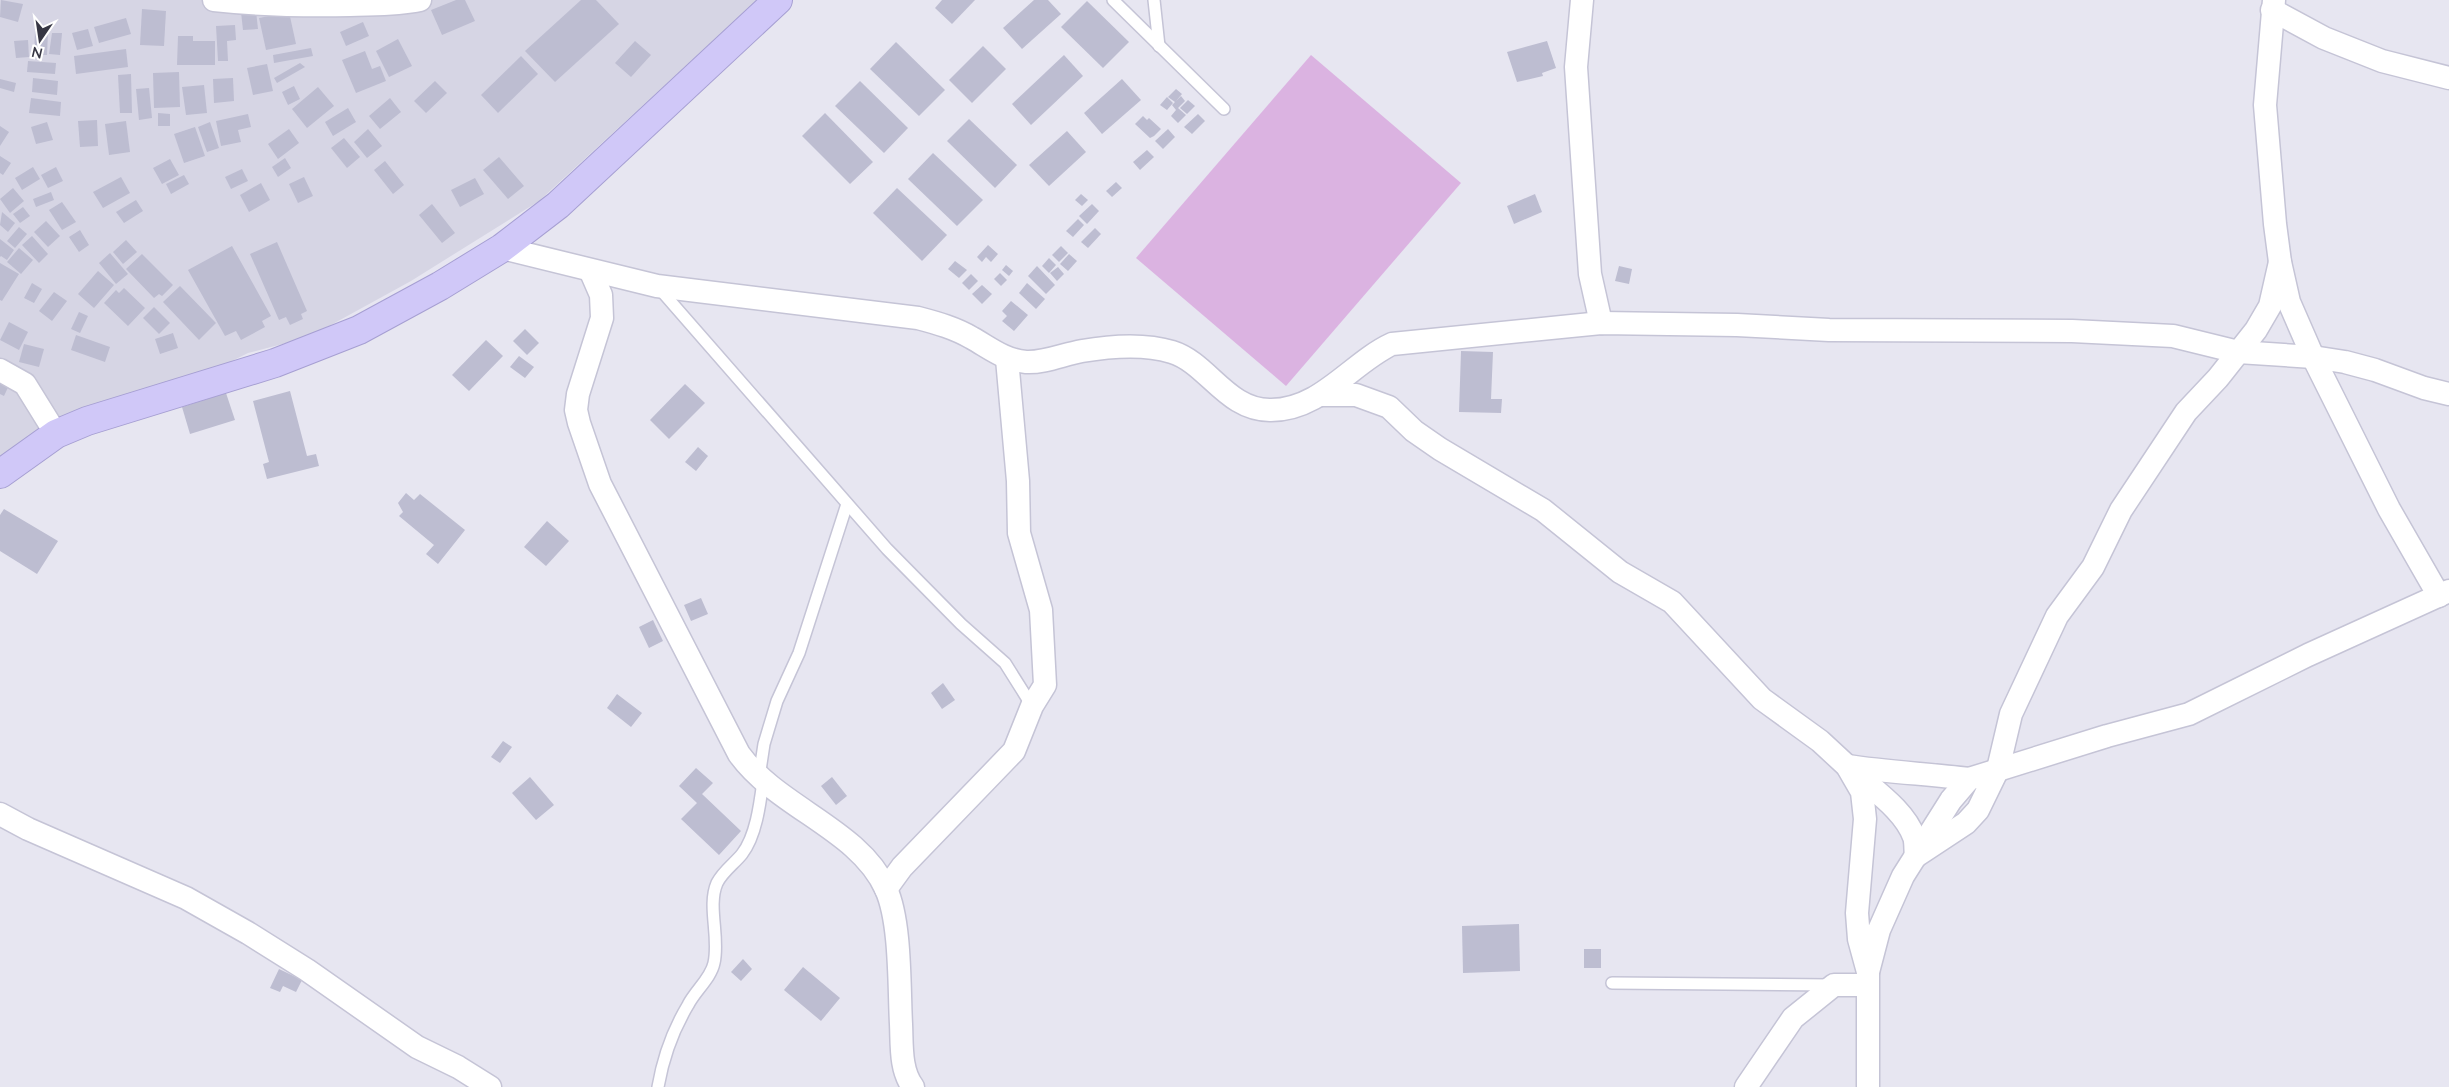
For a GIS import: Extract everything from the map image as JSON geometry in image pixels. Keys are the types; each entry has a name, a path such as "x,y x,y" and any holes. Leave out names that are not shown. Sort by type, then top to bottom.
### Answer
{"street":[{"path":"214,0 259,5 304,6 392,5 415,0"},
{"path":"0,474 56,434 135,405 275,363 359,330 440,286 502,248 558,205 778,0"},
{"path":"1582,0 1576,67 1590,274 1601,323"},
{"path":"1847,766 1876,771 1914,772 1969,779 2189,714 2308,655 2444,594 2390,508 2313,357 2290,302 2280,262 2265,106 2273,5 2324,38 2382,61 2449,78"},
{"path":"502,248 592,272 657,286 918,318 962,333 1007,359 1028,362 1049,360 1082,351 1128,346 1153,347 1175,352 1226,393 1246,406 1271,410 1295,406 1320,395 1373,352 1392,344 1601,323 1738,325 1828,330 2072,332 2172,336 2238,352 2313,357 2375,370 2424,388 2449,394"},
{"path":"1916,856 1966,823 1978,810 1998,770 2011,714 2057,616 2093,566 2121,510 2186,412 2256,330 2270,306 2280,262"},
{"path":"592,272 602,295 602,318 578,394 576,410 604,493 739,754 761,779 782,797 845,839 867,861 886,889 898,947 904,1068 913,1087"},
{"path":"886,889 902,867 1014,751 1032,706 1044,685 1041,610 1019,533 1018,481 1007,359"},
{"path":"0,370 25,384 56,434"},
{"path":"1320,395 1356,395 1389,407 1414,431 1543,510 1620,572 1672,602 1762,699 1820,741 1896,810 1909,826 1915,838 1916,856"},
{"path":"1847,766 1862,792 1865,819 1857,913 1859,939 1867,979 1868,1087"},
{"path":"1867,979 1879,930 1893,896 1951,800 1969,779"},
{"path":"0,814 28,829 201,906 307,970 417,1047 458,1067 490,1087"},
{"path":"1746,1087 1793,1018 1834,985 1867,979"}],"lane":[{"path":"1113,0 1224,109"},
{"path":"1154,0 1160,46"},
{"path":"657,286 887,549 955,618 1005,663 1032,706"},
{"path":"658,1087 662,1068 678,1021 714,965 717,943 713,895 718,882 729,866 742,854 759,807 764,744 777,701 799,653 847,504"},
{"path":"1612,984 1834,985"}],"shaded area":[{"path":"0,0 757,0 539,201 411,281 309,337 248,353 17,468 0,483"},
{"path":"1311,55 1461,183 1286,386 1136,258"}],"building":[{"path":"1,0 23,4 18,22 0,17"},
{"path":"456,0 465,0 475,21 442,35 431,10"},
{"path":"581,0 596,0 619,24 555,82 525,51"},
{"path":"942,0 975,0 952,24 935,8"},
{"path":"1034,0 1048,0 1061,14 1022,49 1003,28"},
{"path":"1087,1 1129,42 1103,68 1061,27"},
{"path":"142,9 166,11 164,46 140,45"},
{"path":"256,11 258,29 243,30 241,12"},
{"path":"289,12 296,44 266,50 259,18"},
{"path":"126,18 131,34 99,43 94,27"},
{"path":"363,22 369,36 346,46 340,32"},
{"path":"235,25 236,40 227,41 228,61 218,61 216,26"},
{"path":"88,29 93,46 77,50 72,33"},
{"path":"35,31 48,32 47,55 34,55"},
{"path":"52,33 62,33 60,55 49,54"},
{"path":"178,36 193,36 193,41 215,41 215,65 177,65"},
{"path":"398,39 412,66 389,77 376,51"},
{"path":"28,40 29,57 16,58 14,41"},
{"path":"635,41 651,55 631,77 615,63"},
{"path":"1547,41 1556,68 1542,73 1543,76 1517,82 1507,52"},
{"path":"896,42 945,90 919,116 870,69"},
{"path":"983,46 1006,69 972,103 949,80"},
{"path":"311,48 313,56 274,63 273,55"},
{"path":"126,49 128,67 76,74 74,56"},
{"path":"365,51 372,69 380,66 386,81 356,93 342,60"},
{"path":"1064,55 1083,76 1031,125 1012,104"},
{"path":"521,56 538,74 498,113 481,95"},
{"path":"28,61 56,63 55,74 27,72"},
{"path":"300,63 305,67 277,83 274,78"},
{"path":"267,64 273,91 253,95 247,68"},
{"path":"179,72 180,107 154,108 153,73"},
{"path":"131,74 132,113 120,113 118,75"},
{"path":"33,78 58,81 57,95 32,92"},
{"path":"233,78 234,101 214,103 213,79"},
{"path":"0,79 16,83 14,92 0,88"},
{"path":"1122,79 1141,100 1102,134 1084,113"},
{"path":"435,81 447,93 426,113 414,101"},
{"path":"860,81 908,128 884,153 835,106"},
{"path":"204,85 207,113 186,115 182,87"},
{"path":"294,86 300,99 288,105 282,92"},
{"path":"318,87 334,106 307,128 292,109"},
{"path":"149,88 152,118 139,120 136,89"},
{"path":"1176,89 1182,94 1176,101 1181,96 1185,101 1178,108 1186,115 1178,123 1171,116 1176,110 1172,105 1175,102 1168,97"},
{"path":"1167,97 1173,103 1167,110 1160,105"},
{"path":"31,98 61,102 60,116 29,113"},
{"path":"390,98 401,112 380,129 369,116"},
{"path":"1188,100 1195,106 1187,114 1180,108"},
{"path":"348,108 356,122 333,136 325,122"},
{"path":"158,113 170,114 170,126 158,126"},
{"path":"825,113 873,162 850,184 802,136"},
{"path":"248,114 251,127 238,130 241,142 221,146 216,121"},
{"path":"1198,114 1205,121 1192,134 1184,127"},
{"path":"1143,116 1147,120 1149,118 1161,129 1150,138 1135,124"},
{"path":"969,119 1017,165 995,188 947,141"},
{"path":"97,120 98,146 80,147 78,121"},
{"path":"126,121 130,152 109,155 105,124"},
{"path":"47,122 53,140 36,144 31,127"},
{"path":"210,122 219,148 207,152 198,127"},
{"path":"0,126 9,132 0,146"},
{"path":"195,127 205,156 184,163 174,134"},
{"path":"289,129 299,143 278,159 268,144"},
{"path":"368,129 382,146 367,158 354,142"},
{"path":"1168,129 1175,137 1163,149 1155,141"},
{"path":"1067,131 1086,152 1049,186 1029,165"},
{"path":"344,138 360,157 347,168 331,148"},
{"path":"1147,150 1154,157 1140,170 1133,162"},
{"path":"933,153 983,200 957,226 908,179"},
{"path":"0,156 11,163 3,175 0,173"},
{"path":"499,157 524,186 508,199 483,170"},
{"path":"285,158 291,168 278,177 272,167"},
{"path":"170,159 179,175 162,184 153,168"},
{"path":"385,161 404,185 393,194 374,170"},
{"path":"33,167 40,179 22,190 15,178"},
{"path":"56,167 63,181 48,188 41,175"},
{"path":"242,169 248,181 231,189 225,177"},
{"path":"184,175 189,184 171,194 166,184"},
{"path":"121,177 130,193 103,208 93,192"},
{"path":"304,177 313,196 298,203 289,184"},
{"path":"475,178 484,194 460,207 451,190"},
{"path":"1116,182 1122,188 1112,197 1106,191"},
{"path":"261,183 270,200 249,212 240,195"},
{"path":"13,188 24,201 10,213 0,199"},
{"path":"897,188 947,235 922,261 873,213"},
{"path":"51,192 54,200 36,207 33,199"},
{"path":"1081,194 1088,200 1082,206 1075,200"},
{"path":"1535,194 1542,212 1514,224 1507,206"},
{"path":"136,200 143,211 124,223 116,212"},
{"path":"62,202 76,222 62,230 49,210"},
{"path":"432,204 455,233 442,243 419,215"},
{"path":"1092,204 1099,211 1087,224 1079,216"},
{"path":"23,207 30,216 20,223 13,214"},
{"path":"2,212 15,223 8,232 0,225"},
{"path":"1078,219 1084,225 1073,237 1066,231"},
{"path":"46,221 60,236 48,247 34,232"},
{"path":"19,227 27,234 15,248 7,241"},
{"path":"1095,228 1101,234 1088,248 1081,242"},
{"path":"80,230 89,245 79,252 69,237"},
{"path":"32,236 48,254 39,263 22,245"},
{"path":"0,239 14,250 7,260 0,257"},
{"path":"126,240 137,252 123,264 113,252"},
{"path":"277,242 307,311 301,314 303,319 290,325 286,317 279,320 250,254"},
{"path":"988,245 998,254 991,262 986,257 982,262 977,257"},
{"path":"232,246 271,316 262,321 265,327 241,340 236,331 225,336 188,270"},
{"path":"1061,246 1068,253 1059,262 1052,255"},
{"path":"19,248 33,260 21,274 7,262"},
{"path":"110,253 128,274 116,284 99,263"},
{"path":"142,254 173,285 162,296 159,294 154,298 126,269"},
{"path":"1069,254 1077,261 1068,271 1060,264"},
{"path":"1049,258 1056,265 1049,273 1042,266"},
{"path":"955,261 967,270 959,278 948,269"},
{"path":"0,263 19,274 2,301 0,300"},
{"path":"1006,265 1013,271 1009,276 1002,270"},
{"path":"1037,266 1055,285 1046,294 1028,276"},
{"path":"1619,266 1632,269 1629,284 1615,281"},
{"path":"1058,267 1064,274 1057,281 1050,273"},
{"path":"98,271 114,285 94,308 78,294"},
{"path":"1000,273 1007,280 1001,286 994,279"},
{"path":"971,274 978,281 969,290 962,283"},
{"path":"32,283 42,289 34,303 24,298"},
{"path":"1027,283 1045,299 1036,309 1019,293"},
{"path":"982,285 992,294 982,304 972,294"},
{"path":"180,286 216,323 199,340 163,302"},
{"path":"124,288 145,308 128,326 104,303 116,290 119,293"},
{"path":"54,292 67,301 52,321 39,311"},
{"path":"1011,301 1028,315 1014,331 1002,321 1007,316 1002,311"},
{"path":"154,307 170,323 159,334 143,318"},
{"path":"79,312 88,316 80,333 71,329"},
{"path":"9,322 28,332 19,350 0,340"},
{"path":"525,329 539,343 527,355 513,341"},
{"path":"173,333 178,348 160,354 155,339"},
{"path":"76,335 110,347 105,362 71,350"},
{"path":"486,340 503,356 469,391 452,375"},
{"path":"24,344 44,349 39,367 19,362"},
{"path":"1461,351 1493,352 1491,399 1502,399 1501,413 1459,412"},
{"path":"519,356 534,367 525,378 510,367"},
{"path":"0,379 10,383 4,396 0,394"},
{"path":"685,384 705,403 669,439 650,420"},
{"path":"290,391 307,456 316,454 319,466 267,479 263,464 269,462 253,401"},
{"path":"226,393 235,420 190,434 182,407"},
{"path":"698,447 708,456 696,471 685,462"},
{"path":"406,493 414,500 420,494 465,530 438,564 426,554 434,545 399,516 403,512 398,503"},
{"path":"4,509 58,541 37,574 0,551 0,515"},
{"path":"547,521 569,541 546,566 524,547"},
{"path":"701,598 708,614 691,621 684,605"},
{"path":"653,620 663,641 649,648 639,627"},
{"path":"943,683 955,700 942,709 931,693"},
{"path":"617,694 642,713 631,727 607,708"},
{"path":"503,741 512,747 500,763 491,757"},
{"path":"696,768 713,783 702,794 741,831 719,855 681,819 697,803 679,786"},
{"path":"530,777 554,805 536,820 512,793"},
{"path":"832,777 847,796 836,805 821,786"},
{"path":"1519,924 1520,971 1463,973 1462,926"},
{"path":"1584,949 1601,949 1601,968 1584,968"},
{"path":"743,959 752,969 741,981 731,972"},
{"path":"803,967 840,998 821,1021 784,990"},
{"path":"279,969 302,980 296,992 283,986 280,992 270,988"}]}
